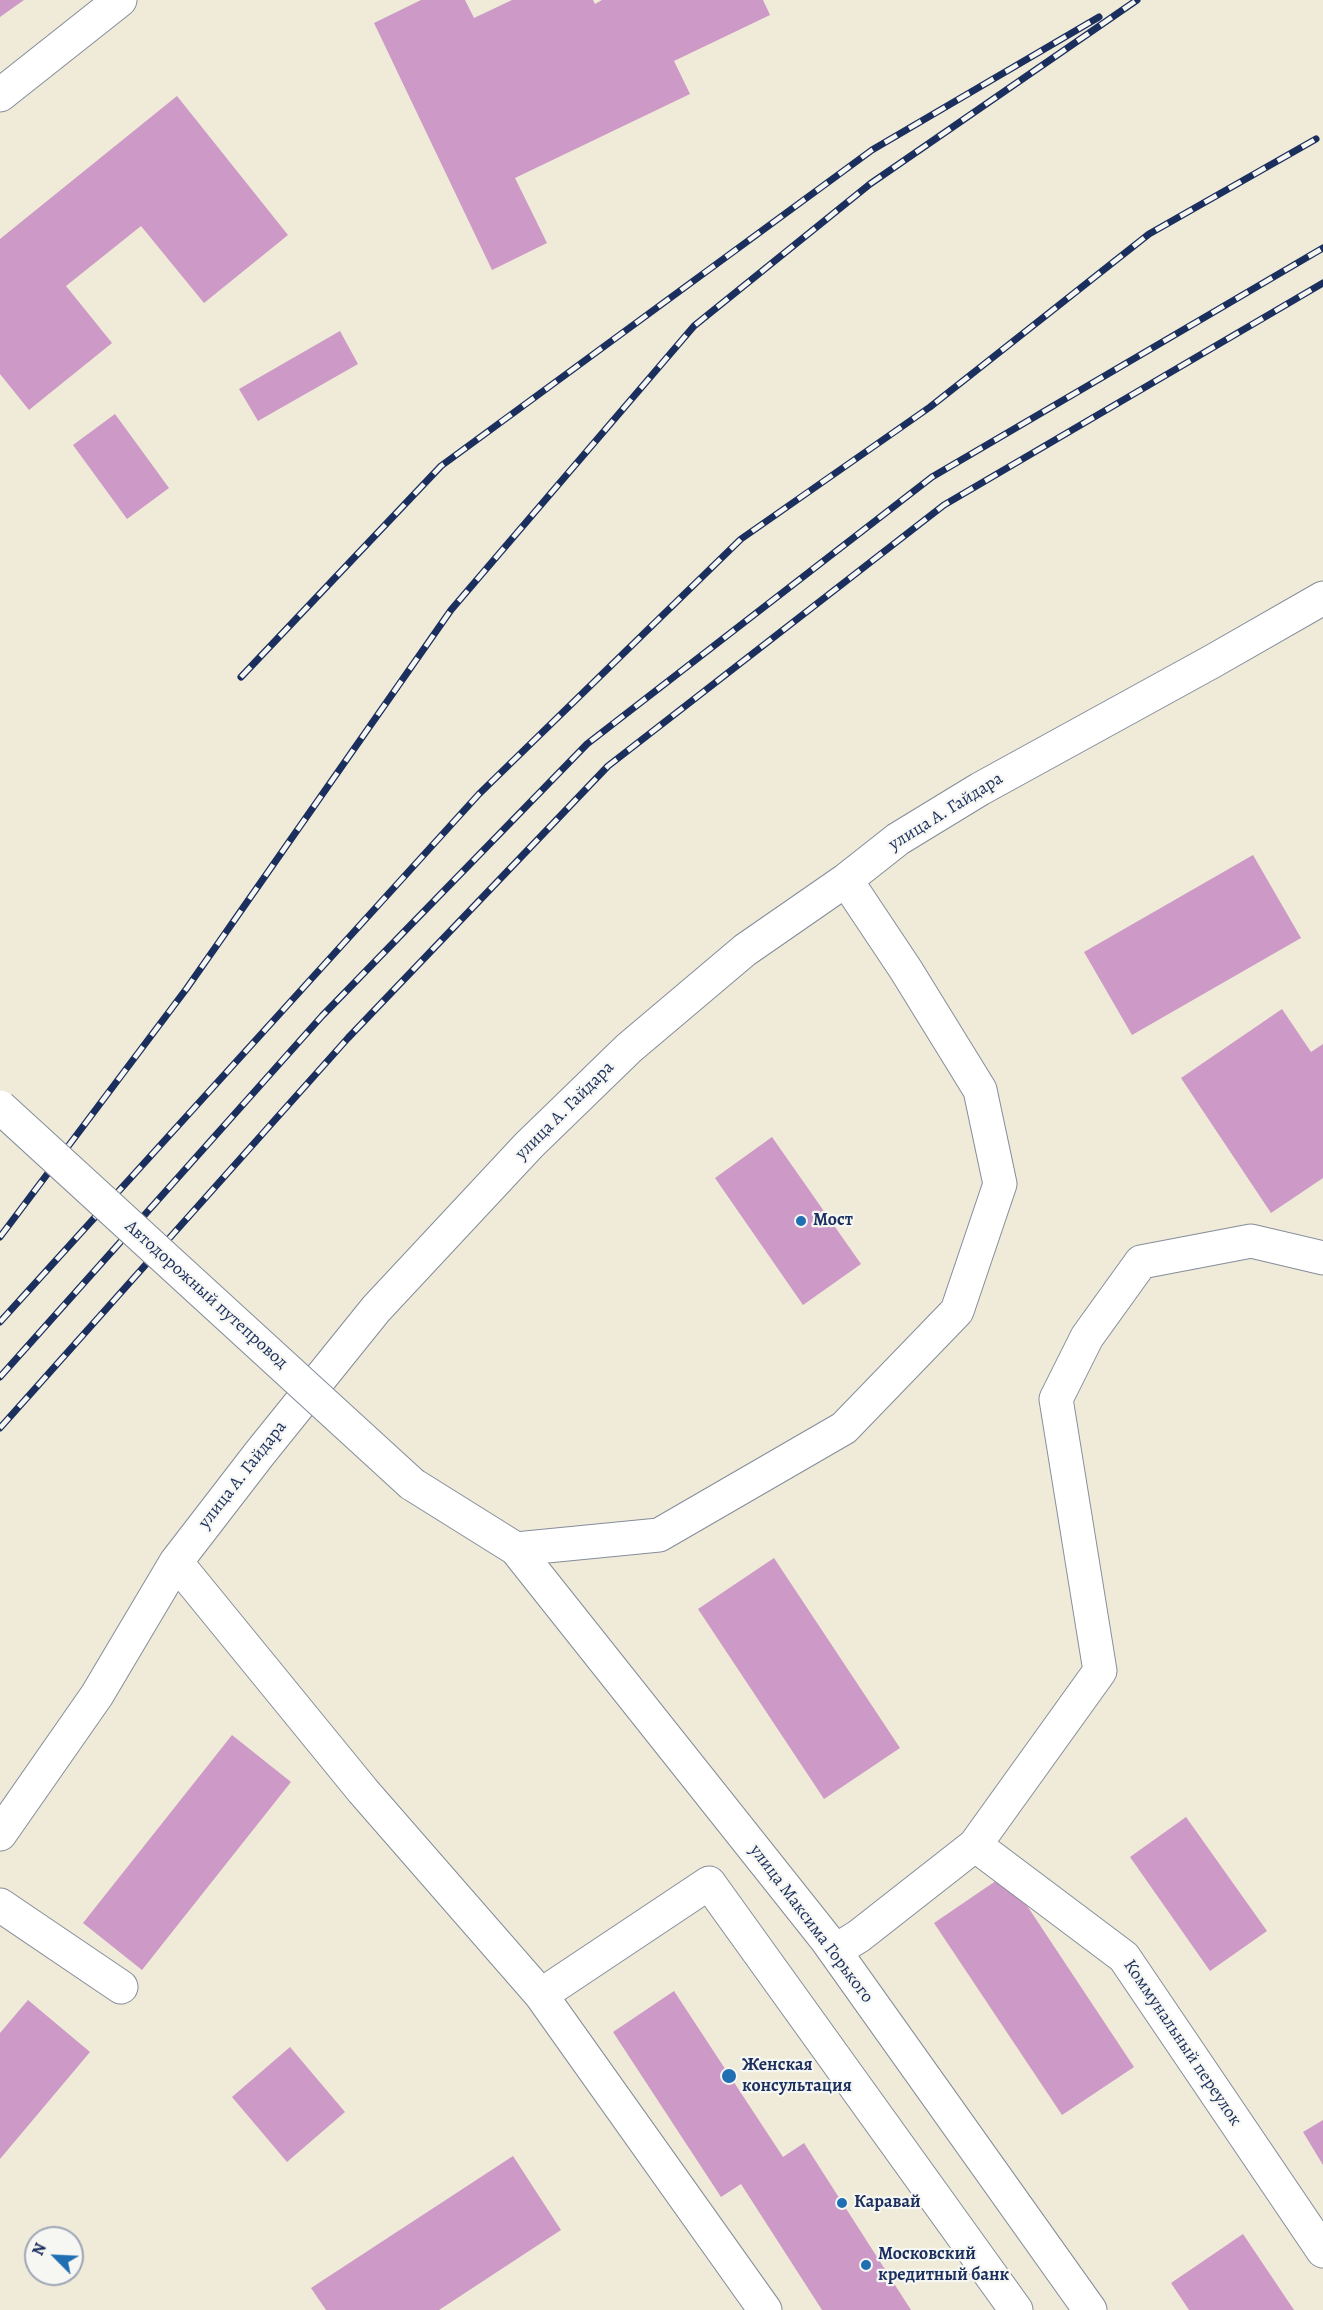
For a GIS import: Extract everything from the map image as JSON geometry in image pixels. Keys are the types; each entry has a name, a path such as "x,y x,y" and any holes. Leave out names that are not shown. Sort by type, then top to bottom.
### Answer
{"street":[{"path":"0,95 120,0"},
{"name":"улица А. Гайдара","path":"0,1834 97,1695 176,1562 260,1453 376,1309 529,1145 629,1048 745,950 846,880 898,839 980,789 1213,661 1323,597"},
{"path":"516,1549 659,1535 844,1428 957,1311 1000,1184 980,1090 906,970 846,880"},
{"name":"Автодорожный путепровод","path":"0,1107 412,1484 516,1549"},
{"path":"835,1952 860,1936 975,1845 1100,1671 1056,1399 1087,1337 1141,1262 1251,1241 1323,1258"},
{"name":"улица Максима Горького","path":"516,1549 835,1952 1090,2310"},
{"path":"176,1562 363,1791 541,1995 765,2310"},
{"name":"Коммунальный переулок","path":"975,1845 1124,1958 1323,2251"},
{"path":"541,1995 709,1884 1016,2310"},
{"path":"0,1905 121,1987"}],"building":[{"path":"0,0 24,0 0,17"},
{"path":"421,0 465,0 474,18 512,0 593,0 595,4 602,0 763,0 770,15 674,61 690,94 515,178 547,243 492,270 374,23"},
{"path":"177,96 288,235 204,303 141,226 66,286 112,343 29,410 0,374 0,239"},
{"path":"340,331 358,364 258,421 239,389"},
{"path":"115,414 169,488 127,519 73,445"},
{"path":"1253,855 1301,938 1132,1035 1084,952"},
{"path":"1282,1009 1311,1052 1323,1044 1323,1178 1271,1213 1181,1078"},
{"path":"772,1137 861,1264 803,1305 715,1178"},
{"path":"774,1558 900,1748 824,1799 698,1609"},
{"path":"232,1735 291,1782 142,1970 83,1923"},
{"path":"1186,1817 1267,1931 1210,1971 1130,1857"},
{"path":"1006,1874 1134,2067 1062,2115 934,1923"},
{"path":"674,1991 783,2157 804,2143 911,2310 822,2310 741,2184 721,2197 613,2032"},
{"path":"28,2000 90,2052 0,2159 0,2033"},
{"path":"290,2047 345,2112 287,2162 232,2097"},
{"path":"1323,2120 1323,2165 1303,2132"},
{"path":"513,2156 561,2230 439,2310 326,2310 311,2288"},
{"path":"1243,2234 1294,2310 1189,2310 1171,2283"}],"railway":[{"path":"0,1237 187,988 451,610 694,326 870,184 1137,0"},
{"path":"241,677 441,466 872,150 1099,17"},
{"path":"0,1322 479,794 741,539 930,407 1149,234 1316,139"},
{"path":"0,1377 322,1016 587,744 932,477 1323,248"},
{"path":"0,1428 348,1038 608,766 944,505 1323,283"}],"place":[{"name":"Мост","path":"801,1221"},
{"name":"Женская консультация","path":"729,2076"},
{"name":"Каравай","path":"842,2203"},
{"name":"Московский кредитный банк","path":"866,2265"}]}
